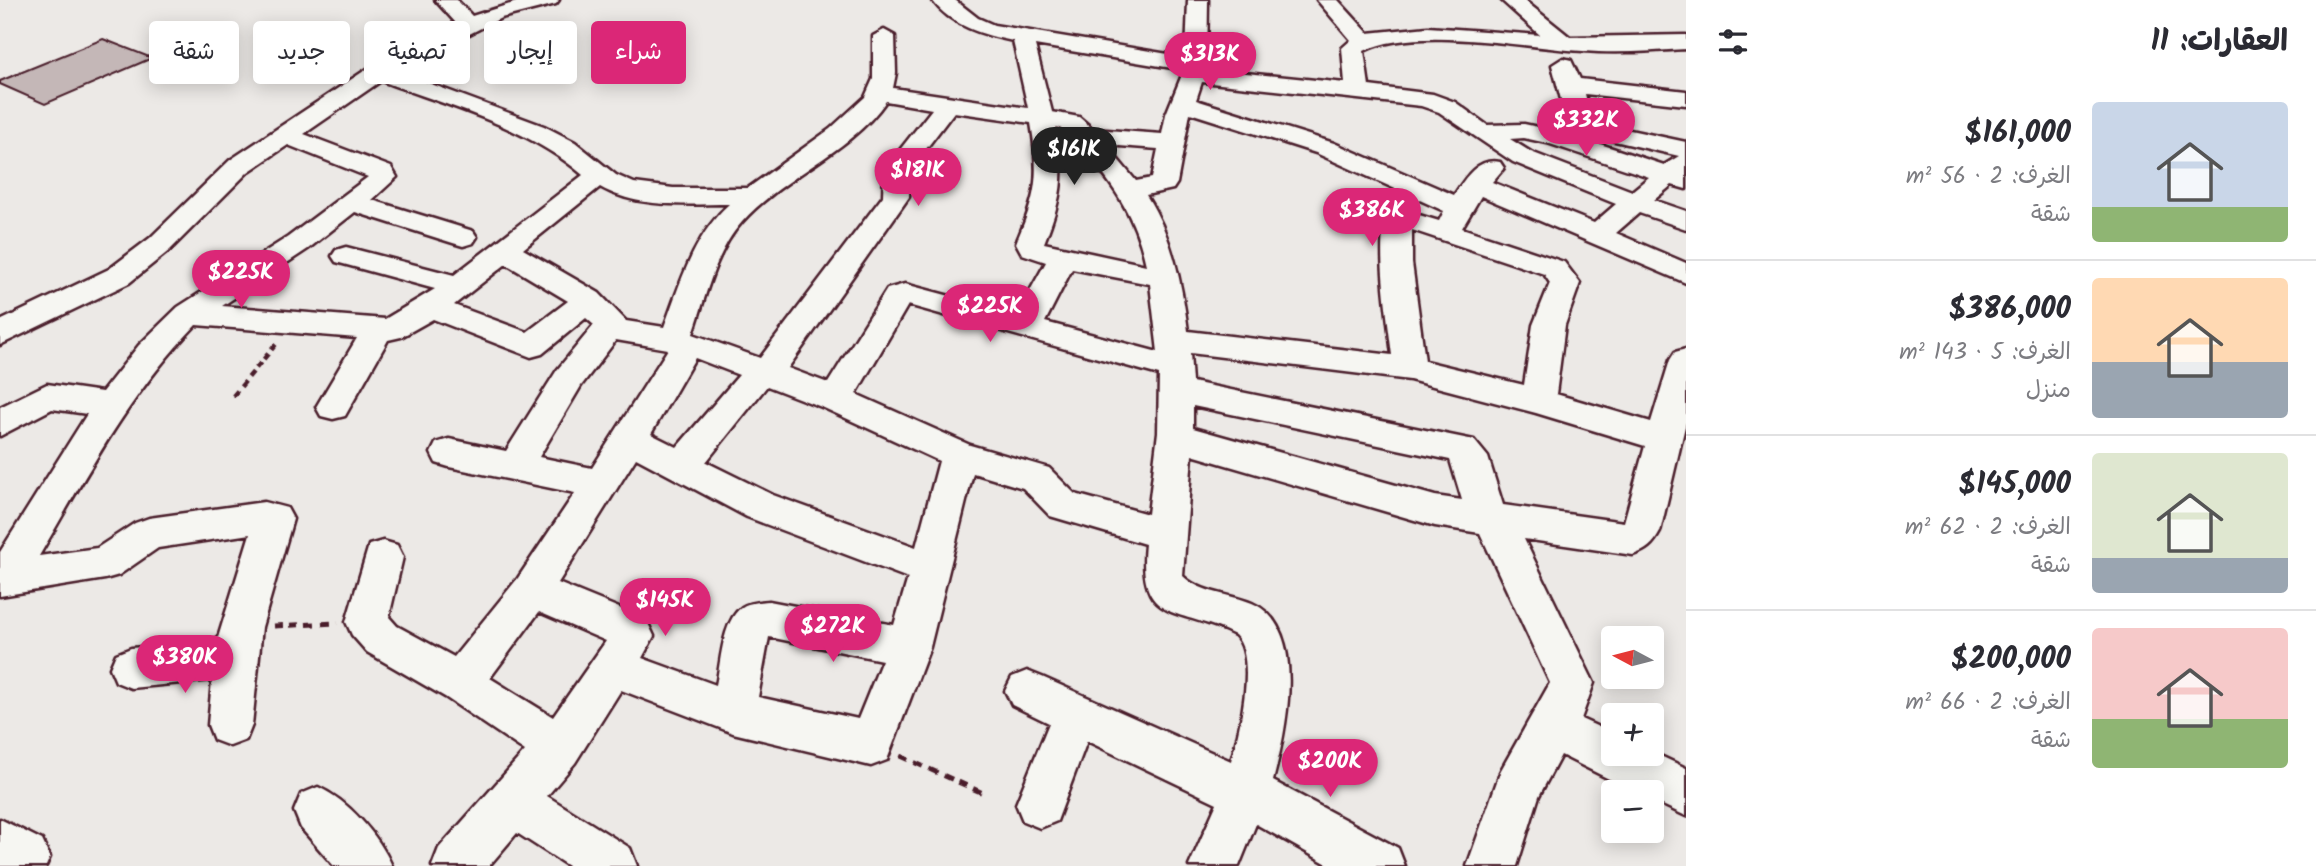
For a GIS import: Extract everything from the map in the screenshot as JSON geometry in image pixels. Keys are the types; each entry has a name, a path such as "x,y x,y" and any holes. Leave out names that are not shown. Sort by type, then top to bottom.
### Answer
{"street":[{"path":"445,0 469,12 494,13 549,0"},
{"path":"942,0 978,26 1023,37 1195,70 1436,102 1508,150 1686,221"},
{"path":"1130,190 1166,181 1182,103 1195,70 1198,0"},
{"path":"1327,0 1363,41"},
{"path":"1511,0 1558,43 1583,136"},
{"path":"1358,92 1353,48 1363,41 1443,32 1558,43 1686,42"},
{"path":"460,683 532,590 630,439 681,342 711,247 734,214 754,196 819,149 868,108 879,93 884,78 884,36"},
{"path":"1023,37 1041,117 1050,181 1048,198 1030,243 1036,251 1063,258 1162,277"},
{"path":"0,334 119,276 160,244 228,175 364,81"},
{"path":"409,84 543,135 574,153 599,175 627,189 754,196"},
{"path":"1571,85 1686,98"},
{"path":"879,93 1074,124 1130,190 1145,214 1162,277 1175,366 1177,437 1163,576 1168,589 1242,618 1255,627 1262,640 1267,686 1261,737 1246,792 1214,866"},
{"path":"1182,103 1325,148 1461,208 1553,268 1565,283 1549,325 1538,401"},
{"path":"682,466 763,373 896,197 897,170 948,104"},
{"path":"1482,133 1524,131 1686,150"},
{"path":"3,579 110,405 150,353 202,305 298,243 384,175 285,135"},
{"path":"1084,136 1172,142"},
{"path":"1583,136 1680,172"},
{"path":"1461,208 1508,150"},
{"path":"1597,235 1635,202 1680,172"},
{"path":"202,305 293,324 377,331 397,327 459,286 599,175"},
{"path":"352,202 464,237"},
{"path":"1410,369 1397,262 1398,222 1461,208 1597,235 1686,274"},
{"path":"505,251 588,300 610,326 635,334 681,342 836,399 959,456 1036,478 1057,502 1070,508 1167,536"},
{"path":"346,256 459,286"},
{"path":"1026,327 1063,258"},
{"path":"836,399 901,294 910,294 1175,366 1461,449 1470,457 1481,502 1569,673 1572,689 1518,787 1492,866"},
{"path":"431,307 531,346 588,300"},
{"path":"202,305 246,305 336,314"},
{"path":"516,464 569,378 610,326"},
{"path":"333,407 377,331"},
{"path":"1177,437 1435,511 1493,521 1626,538 1638,537 1686,360"},
{"path":"1175,366 1410,369 1538,401 1664,439"},
{"path":"0,423 47,396 110,405"},
{"path":"630,439 794,520 930,569"},
{"path":"449,453 516,464 602,484"},
{"path":"614,668 733,712 871,744 909,647 959,456"},
{"path":"3,579 105,563 149,534 270,517 275,523 238,643 230,725"},
{"path":"383,556 367,622 382,639 460,683 559,747"},
{"path":"457,866 559,747 632,642 631,632 532,590"},
{"path":"733,712 748,633 756,620 769,619 909,647"},
{"path":"131,668 238,643"},
{"path":"1027,691 1246,792 1380,866"},
{"path":"1040,804 1076,713"},
{"path":"1552,728 1686,792"},
{"path":"513,803 612,866"},
{"path":"318,811 367,866"}],"path":[{"path":"233,396 293,324"},
{"path":"238,643 367,622"},
{"path":"871,744 985,794"}],"building":[{"path":"103,39 149,57 149,59 45,104 0,84 0,81"}]}
